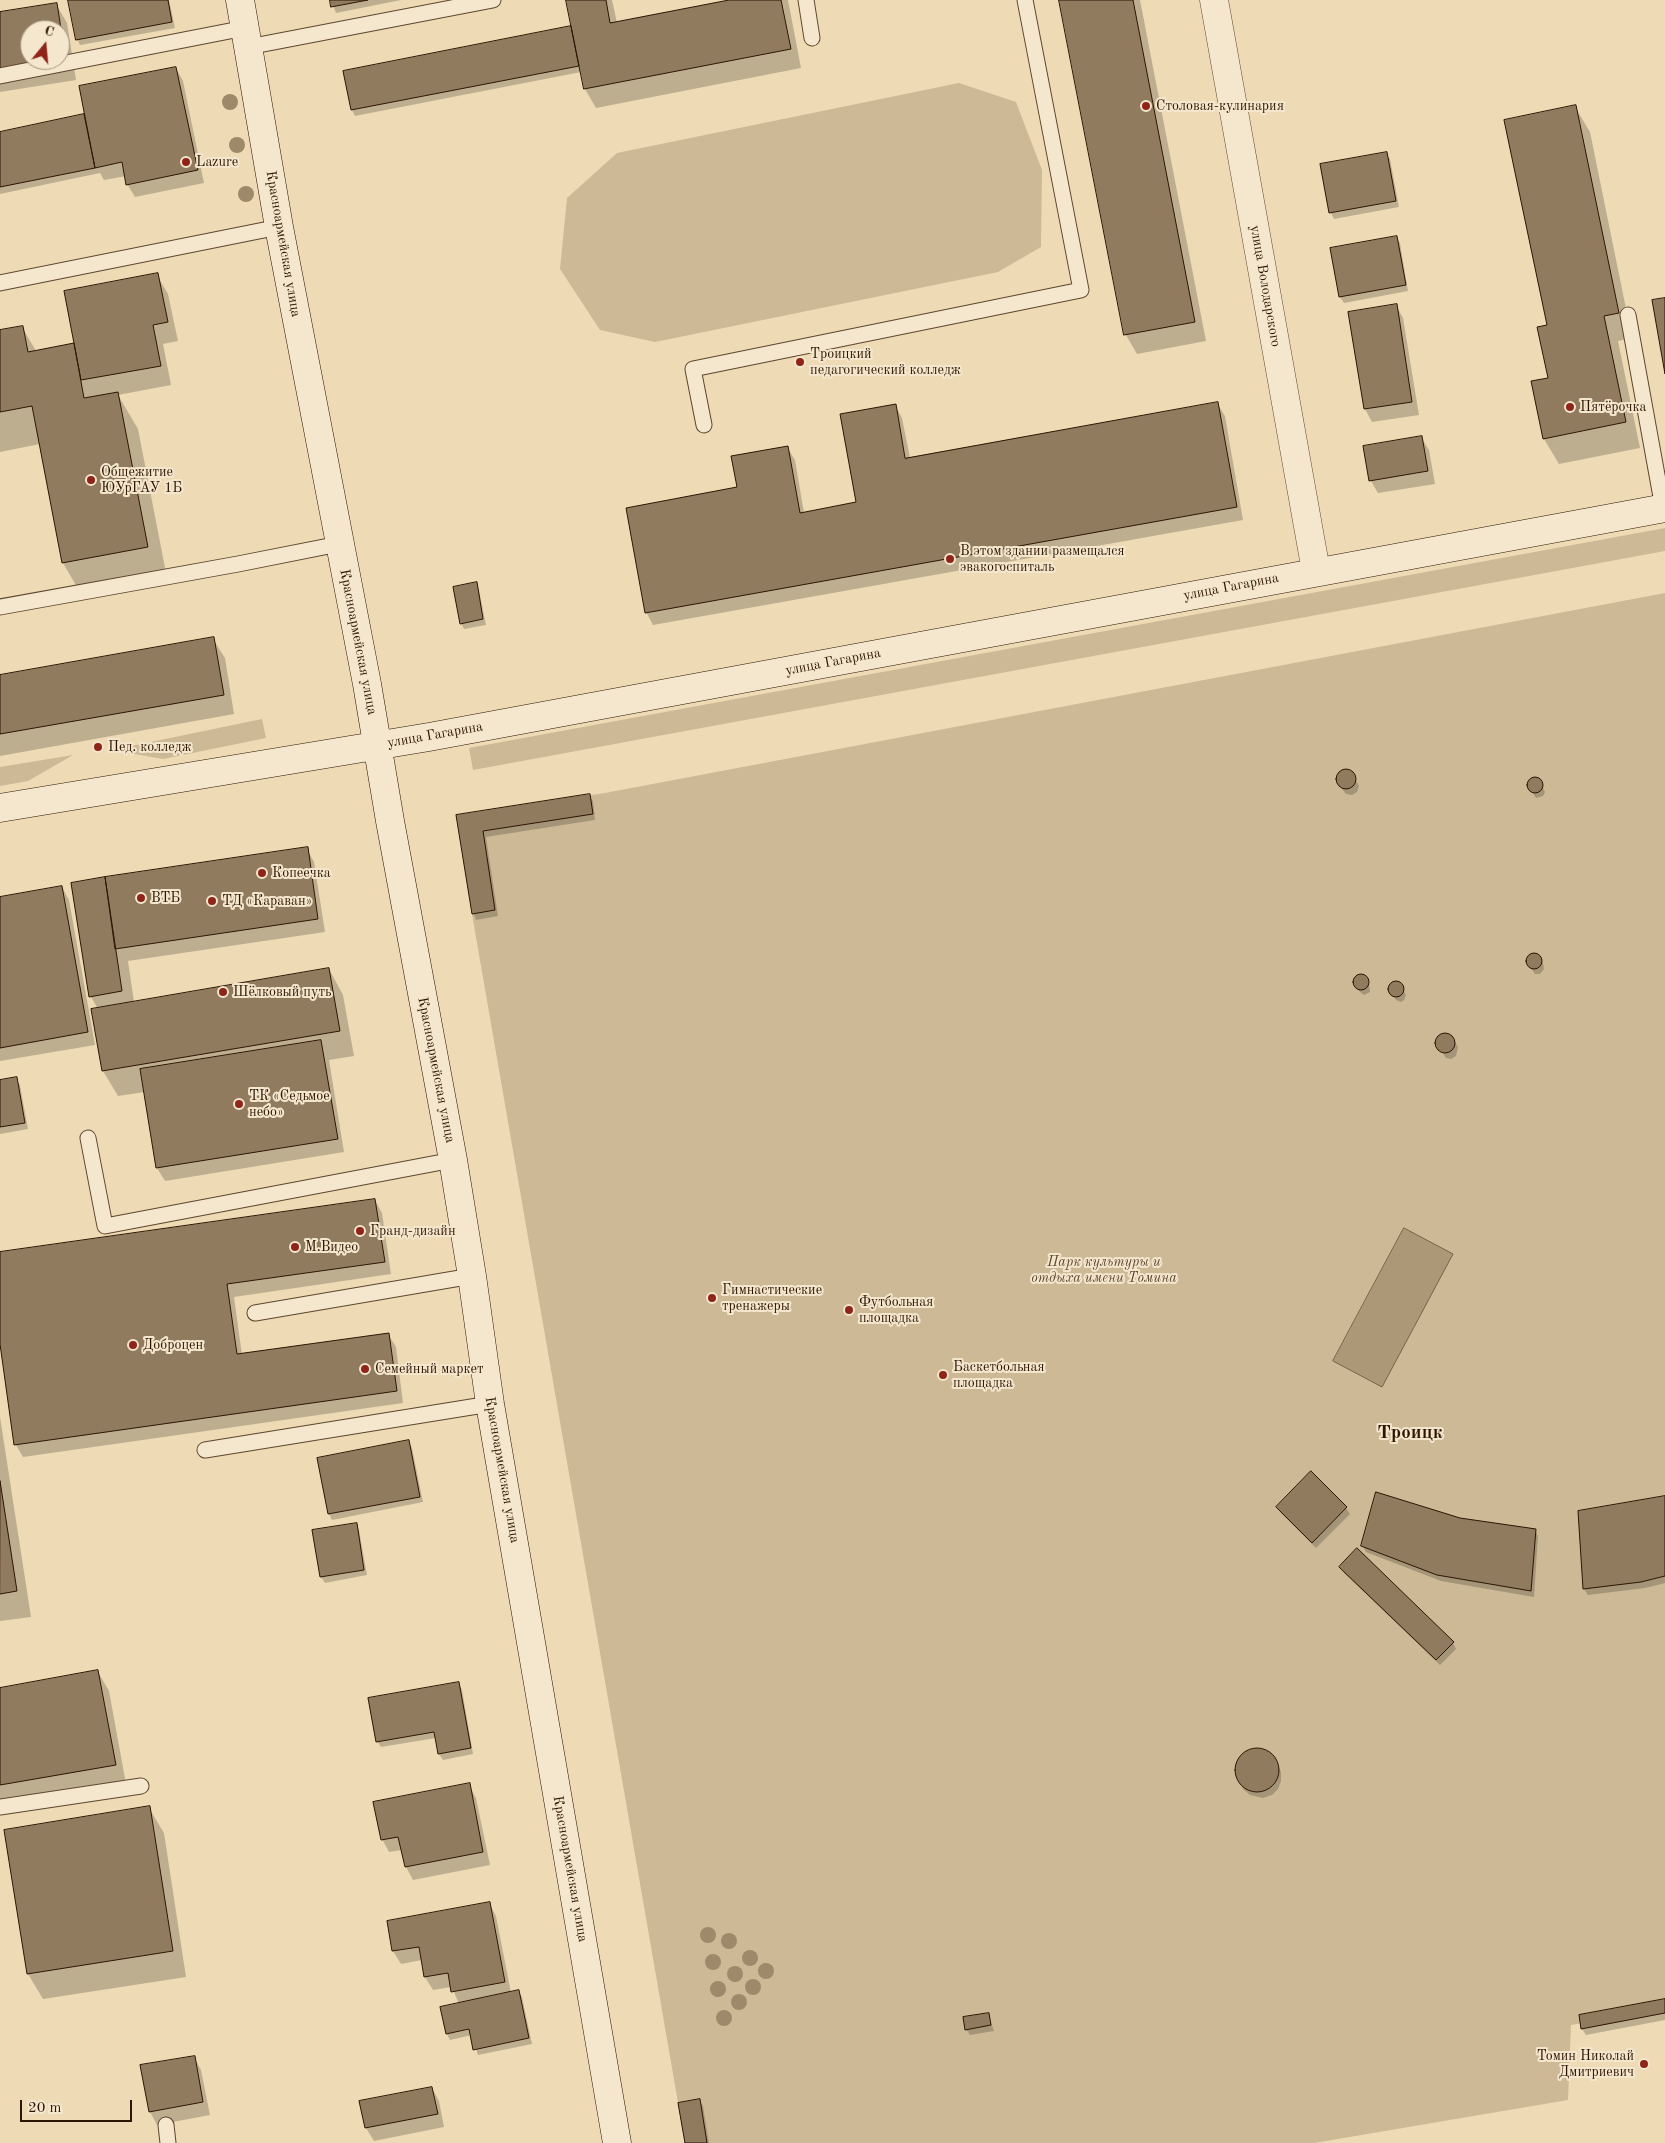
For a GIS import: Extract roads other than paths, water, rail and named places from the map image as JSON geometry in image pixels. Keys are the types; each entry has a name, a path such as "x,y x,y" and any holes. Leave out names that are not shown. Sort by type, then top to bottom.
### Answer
{"street":[{"name":"Красноармейская улица","path":"240,0 279,227 367,684 376,745 453,1160 490,1404 617,2143"},
{"name":"улица Володарского","path":"1214,0 1316,571"},
{"name":"улица Гагарина","path":"0,808 376,745 1664,508"}],"lane":[{"path":"0,76 493,0"},
{"path":"806,0 812,38"},
{"path":"704,425 693,369 1081,290 1026,0"},
{"path":"0,283 279,227"},
{"path":"1628,315 1664,508"},
{"path":"0,607 339,544"},
{"path":"88,1138 105,1226 453,1160"},
{"path":"255,1313 472,1276"},
{"path":"205,1450 490,1404"},
{"path":"0,1807 141,1786"},
{"path":"166,2125 168,2143"}],"place":[{"name":"Столовая-кулинария","path":"1146,106"},
{"name":"Lazure","path":"186,162"},
{"name":"Троицкий педагогический колледж","path":"800,362"},
{"name":"Пятёрочка","path":"1570,407"},
{"name":"Общежитие ЮУрГАУ 1Б","path":"91,480"},
{"name":"В этом здании размещался эвакогоспиталь","path":"950,559"},
{"name":"Пед. колледж","path":"98,747"},
{"name":"Копеечка","path":"262,873"},
{"name":"ВТБ","path":"141,898"},
{"name":"ТД «Караван»","path":"212,901"},
{"name":"Шёлковый путь","path":"223,992"},
{"name":"ТК «Седьмое небо»","path":"239,1104"},
{"name":"Гранд-дизайн","path":"360,1231"},
{"name":"М.Видео","path":"295,1247"},
{"name":"Гимнастические тренажеры","path":"712,1298"},
{"name":"Футбольная площадка","path":"849,1310"},
{"name":"Доброцен","path":"133,1345"},
{"name":"Семейный маркет","path":"365,1369"},
{"name":"Баскетбольная площадка","path":"943,1375"},
{"name":"Томин Николай Дмитриевич","path":"1644,2064"}],"district":[{"name":"Троицк","path":"1410,1433"}],"park label":[{"name":"Парк культуры и отдыха имени Томина","path":"1104,1270"}]}
